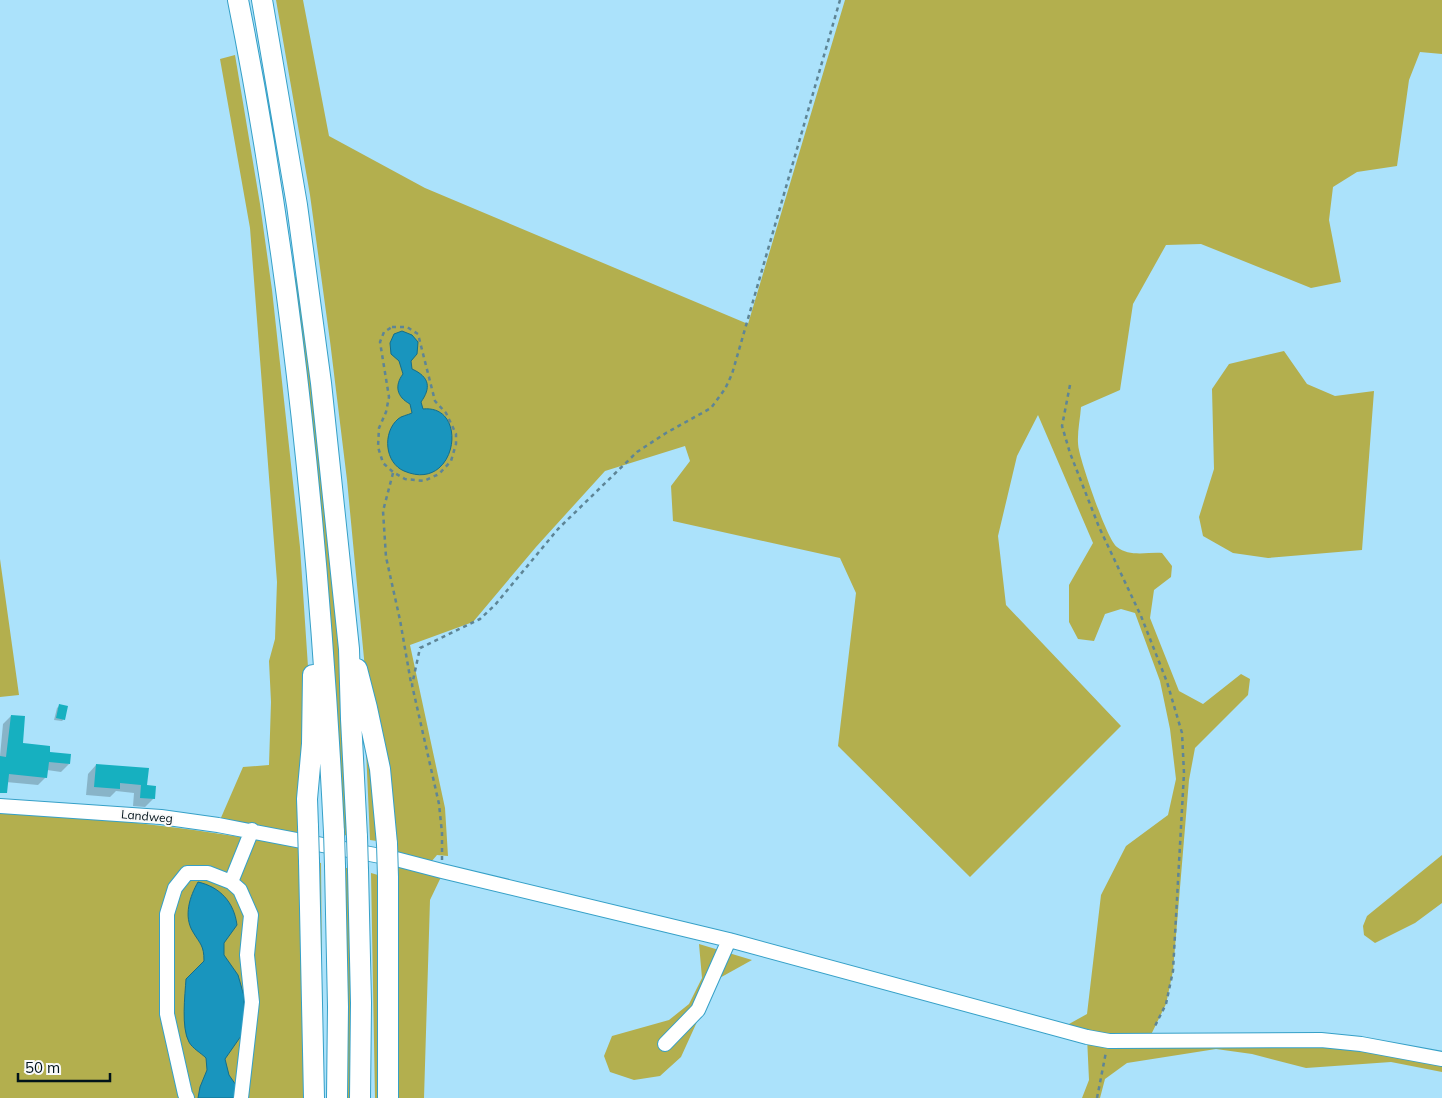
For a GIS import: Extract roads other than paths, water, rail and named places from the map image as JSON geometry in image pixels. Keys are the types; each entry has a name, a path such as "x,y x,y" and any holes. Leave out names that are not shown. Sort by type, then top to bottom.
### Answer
{"highway":[{"path":"238,0 274,207 298,384 322,632 334,832 338,1007 337,1098"},
{"path":"262,0 285,129 307,277 322,393 349,648 358,870 361,1003 360,1098"},
{"path":"314,1098 309,861 300,833 307,798 312,744 313,663 322,632"},
{"path":"349,648 360,676 380,769 387,844 388,1098"}],"street":[{"name":"Landweg","path":"0,806 161,817 252,830 300,833 442,871 729,940 1087,1037 1108,1041 1321,1040 1361,1044 1442,1060"},
{"path":"231,882 252,830"},
{"path":"187,1098 167,1014 167,914 175,888 187,873 208,873 231,882 240,890 251,915 247,955 252,1002 241,1098"},
{"path":"665,1044 698,1010 729,940"}],"water":[{"path":"402,331 412,335 418,342 417,354 411,361 412,369 418,372 427,383 426,392 421,402 423,409 438,411 447,420 452,432 451,447 446,460 436,470 422,475 404,471 398,467 390,455 388,447 388,439 393,425 399,418 412,413 410,404 402,398 398,391 398,383 403,374 399,361 391,354 390,343 394,334"},
{"path":"198,882 206,884 225,897 233,909 237,925 224,943 224,955 238,975 244,996 241,1036 225,1059 229,1075 238,1088 237,1098 198,1098 207,1070 206,1058 190,1044 185,1028 186,979 204,961 200,942 193,932 188,919 190,900"}]}
